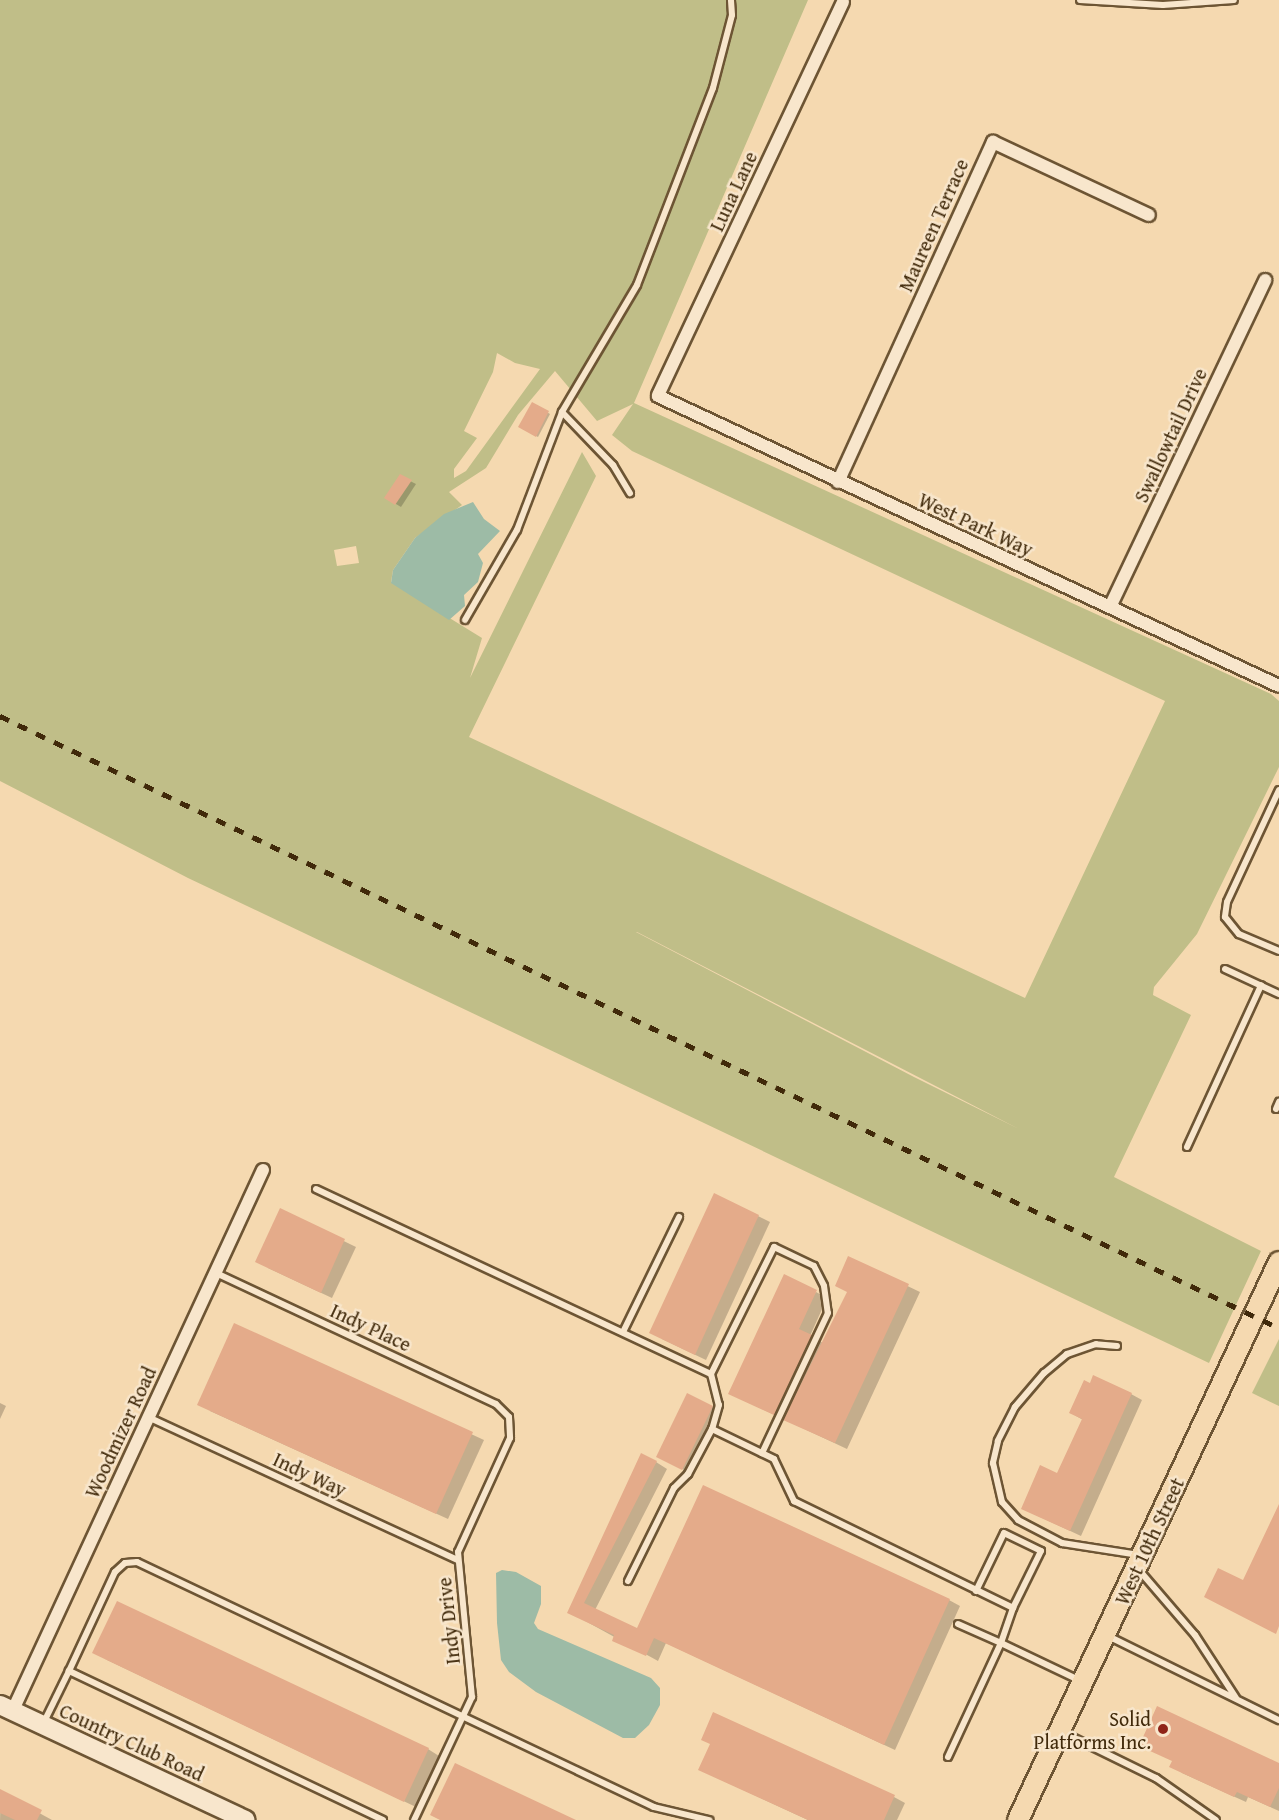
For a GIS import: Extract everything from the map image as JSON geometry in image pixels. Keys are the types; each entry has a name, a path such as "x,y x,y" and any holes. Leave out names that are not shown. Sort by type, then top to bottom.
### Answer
{"main road":[{"name":"West 10th Street","path":"1018,1820 1279,1262"},
{"name":"Country Club Road","path":"6,1707 245,1820"}],"street":[{"name":"Luna Lane","path":"658,396 843,2"},
{"name":"Maureen Terrace","path":"838,482 993,142 1149,215"},
{"name":"Swallowtail Drive","path":"1110,607 1265,280"},
{"name":"West Park Way","path":"658,396 1279,686"},
{"name":"Woodmizer Road","path":"6,1707 148,1417 262,1170"}],"lane":[{"path":"465,620 517,530 562,412 637,285 713,88 732,15 731,0"},
{"path":"1080,0 1163,5 1234,0"},
{"path":"562,412 613,465 630,493"},
{"path":"1279,790 1227,902 1225,917 1239,934 1279,951"},
{"path":"1225,969 1279,994"},
{"path":"1187,1147 1261,985"},
{"path":"316,1189 711,1374"},
{"path":"623,1332 679,1217"},
{"path":"628,1581 674,1488 688,1474 712,1429 719,1405 711,1374 774,1246 814,1266 824,1286 828,1313 762,1453"},
{"name":"Indy Place","path":"216,1273 496,1404 509,1418"},
{"path":"1117,1346 1096,1344 1067,1354 1044,1373 1015,1407 998,1441 993,1463 1002,1502 1018,1520 1062,1543 1140,1561 1195,1635 1236,1698"},
{"name":"Indy Way","path":"148,1417 458,1560"},
{"name":"Indy Drive","path":"414,1820 465,1716 472,1688 458,1560 459,1547 510,1438 509,1418"},
{"path":"712,1429 774,1459 794,1501 1013,1608"},
{"path":"948,1757 1002,1643 1013,1608 1041,1551 1004,1533 976,1591"},
{"path":"43,1724 115,1572 125,1563 137,1562 654,1807 709,1820"},
{"path":"958,1624 1081,1682"},
{"path":"1105,1634 1279,1720"},
{"path":"69,1671 383,1820"},
{"path":"1059,1730 1156,1778 1216,1820"}],"shaded area":[{"path":"0,0 808,0 634,403 1271,694 1279,701 1279,767 1197,934 1154,987 1153,995 1191,1015 1114,1177 1261,1251 1209,1363 188,878 0,781","holes":["497,353 515,363 540,369 466,471 454,478 454,469 477,438 464,431 493,372","555,371 597,421 633,404 612,435 632,451 1165,701 1025,998 469,737 596,476 582,452 470,678 482,638 391,582 393,570 415,538 462,505 449,492 486,468 518,415","356,546 359,563 337,566 334,550","636,932 1023,1131 914,1077"]},
{"path":"473,502 484,519 500,531 478,554 483,563 478,582 464,595 465,606 449,620 391,583 393,570 415,538 444,514"},
{"path":"1279,1339 1279,1406 1252,1393"},
{"path":"502,1570 516,1572 541,1586 541,1604 534,1623 538,1629 651,1678 660,1688 660,1705 649,1725 635,1738 623,1738 536,1692 509,1672 501,1660 497,1623 496,1573"}],"building":[{"path":"532,402 549,411 536,437 518,427"},
{"path":"400,474 412,480 395,505 384,498"},
{"path":"714,1193 759,1215 695,1355 649,1333"},
{"path":"280,1208 345,1239 321,1293 255,1262"},
{"path":"848,1256 909,1284 835,1443 783,1420 847,1292 835,1286"},
{"path":"784,1274 817,1290 799,1329 812,1335 774,1415 728,1394"},
{"path":"234,1323 473,1432 436,1514 197,1405"},
{"path":"1093,1375 1132,1393 1070,1531 1021,1509 1040,1465 1057,1473 1082,1419 1069,1413 1084,1380 1090,1383"},
{"path":"687,1393 713,1406 682,1470 656,1457"},
{"path":"641,1453 657,1461 584,1603 637,1628 703,1485 950,1599 884,1745 654,1638 646,1656 612,1641 614,1635 567,1613"},
{"path":"1279,1504 1279,1626 1276,1634 1204,1597 1218,1568 1243,1580"},
{"path":"117,1601 429,1748 404,1802 92,1653"},
{"path":"1157,1706 1279,1763 1279,1788 1270,1807 1237,1792 1234,1797 1169,1767 1172,1761 1139,1746"},
{"path":"713,1712 895,1795 884,1820 808,1820 698,1770 710,1744 701,1740"},
{"path":"455,1763 576,1820 440,1820 430,1815"},
{"path":"0,1789 42,1810 37,1820 15,1820 0,1813"}],"railway":[{"path":"0,716 1279,1328"}],"place":[{"name":"Solid Platforms Inc.","path":"1163,1729"}]}
